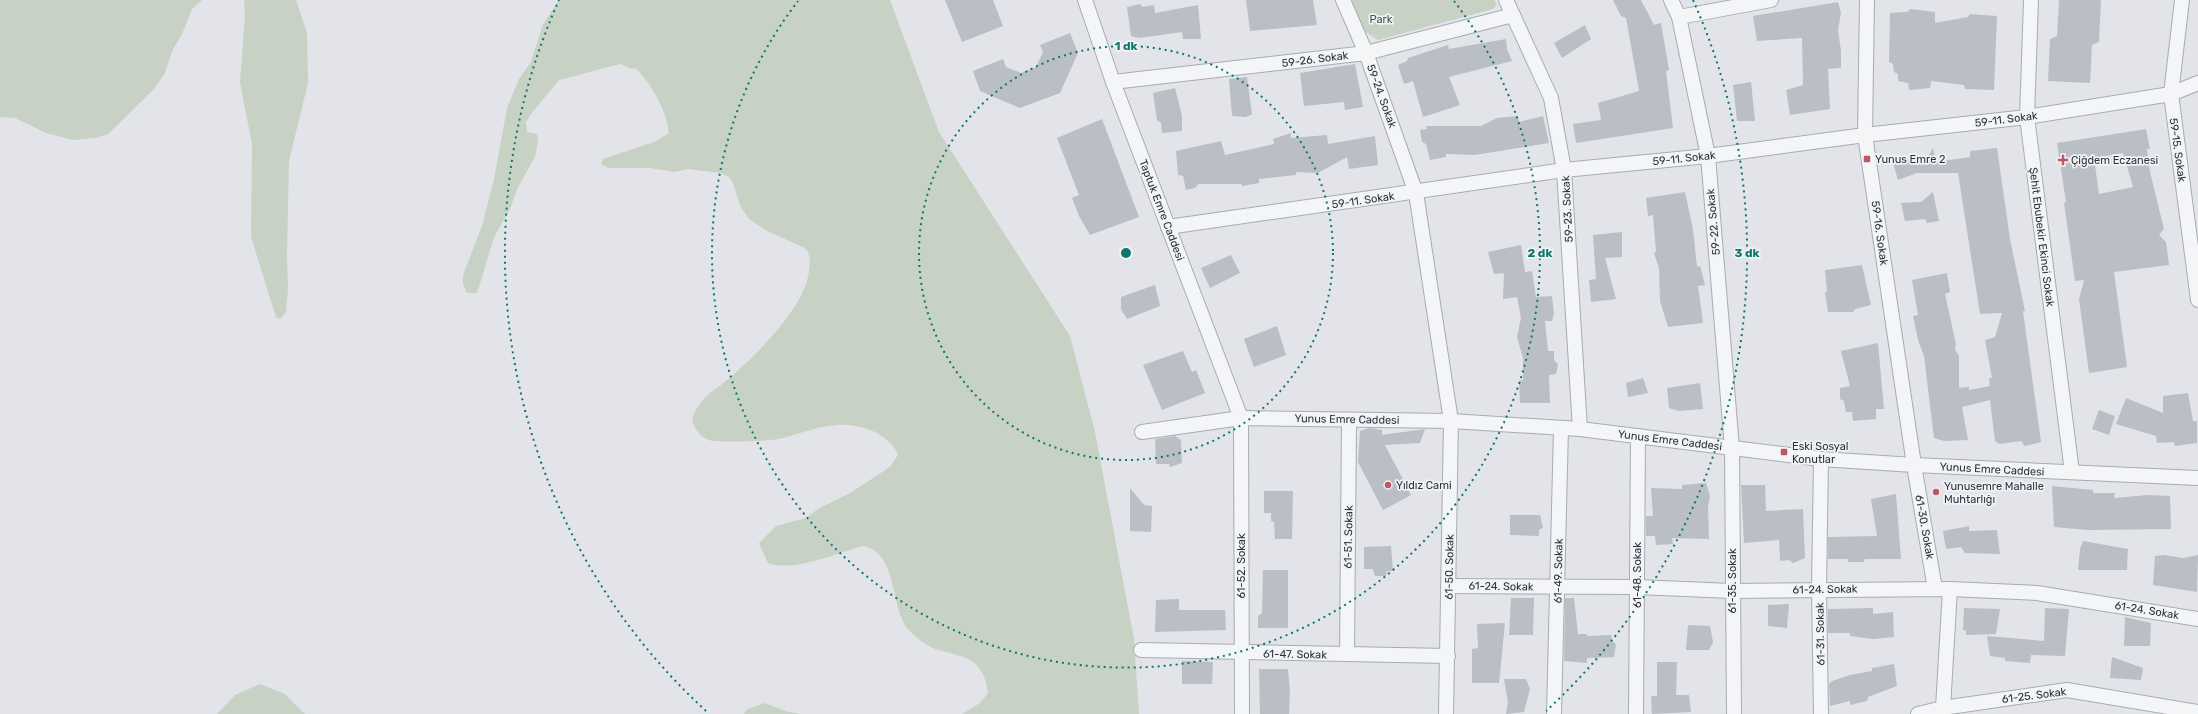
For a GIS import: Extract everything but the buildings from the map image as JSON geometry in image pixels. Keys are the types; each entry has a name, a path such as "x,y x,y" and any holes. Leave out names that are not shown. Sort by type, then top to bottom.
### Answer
{"street":[{"name":"Taptuk Emre Caddesi","path":"1085,0 1113,82 1241,418"},
{"name":"59-24. Sokak","path":"1343,0 1366,53 1416,193"},
{"name":"59-23. Sokak","path":"1506,0 1551,98 1564,170 1580,429"},
{"name":"59-22. Sokak","path":"1671,0 1679,17 1708,156 1732,448"},
{"path":"1679,17 1771,0"},
{"name":"59-16. Sokak","path":"1867,0 1865,135 1914,465"},
{"name":"Şehit Ebubekir Ekinci Sokak","path":"2031,0 2027,117 2072,472"},
{"name":"59-15. Sokak","path":"2182,0 2171,94 2198,300"},
{"name":"59-26. Sokak","path":"1113,82 1366,53 1513,15"},
{"name":"59-11. Sokak","path":"1168,227 1416,193 1564,170 1708,156 1865,135 2027,117 2171,94 2198,83"},
{"path":"1416,193 1452,421"},
{"name":"Yunus Emre Caddesi","path":"1142,432 1241,418 1452,421 1580,429 1821,459 1914,465 2198,478"},
{"name":"61-52. Sokak","path":"1241,418 1242,714"},
{"name":"61-51. Sokak","path":"1347,654 1349,420"},
{"name":"61-50. Sokak","path":"1446,714 1452,421"},
{"name":"61-49. Sokak","path":"1554,714 1558,587 1560,428"},
{"name":"61-48. Sokak","path":"1636,714 1638,436"},
{"name":"61-35. Sokak","path":"1732,448 1734,714"},
{"name":"61-31. Sokak","path":"1821,459 1819,589 1822,714"},
{"name":"61-30. Sokak","path":"1914,465 1935,589"},
{"name":"61-24. Sokak","path":"1449,586 1636,587 1732,590 1950,589 2037,593 2198,619"},
{"path":"1943,708 1950,589"},
{"name":"61-47. Sokak","path":"1142,650 1448,656"},
{"name":"61-25. Sokak","path":"1925,713 1943,708 2068,690 2198,712"}],"green space":[{"path":"0,0 202,0 192,9 182,34 172,51 165,73 154,89 108,134 96,138 73,140 46,133 15,118 0,117"},
{"path":"244,0 296,0 307,33 308,83 289,161 287,256 288,290 286,312 280,319 276,317 251,237 252,144 240,83 245,15"},
{"path":"559,0 890,0 939,132 1070,336 1095,432 1134,639 1139,714 962,714 980,703 988,693 986,681 982,672 977,665 970,660 955,654 935,649 917,638 908,629 902,620 898,608 888,568 882,558 874,550 862,546 815,561 789,566 768,563 759,543 776,526 806,518 818,509 850,493 890,467 898,455 892,445 878,434 861,427 848,425 837,425 815,429 773,440 732,442 709,440 697,431 692,421 701,402 751,358 777,331 788,316 805,285 809,271 809,256 805,248 765,230 749,219 740,206 733,183 729,177 721,173 687,169 675,172 650,168 609,168 601,164 603,159 654,142 668,134 666,118 658,98 646,80 635,68 632,69 620,64 559,80 531,114 526,122 527,132 537,134 538,141 535,157 518,187 510,209 494,237 476,293 467,293 463,284 463,275 482,226 494,179 507,108 519,79 531,62 543,24"},
{"name":"Park","path":"1352,0 1494,0 1497,5 1493,9 1378,40 1363,30"},
{"path":"260,684 285,694 305,714 217,714 235,695"},
{"path":"765,703 788,712 801,714 744,714 746,710"}],"place":[{"name":"Yunus Emre 2","path":"1867,159"},
{"name":"Çiğdem Eczanesi","path":"2063,160"},
{"name":"Eski Sosyal Konutlar","path":"1784,452"},
{"name":"Yıldız Cami","path":"1388,485"},
{"name":"Yunusemre Mahalle Muhtarlığı","path":"1936,492"}]}
